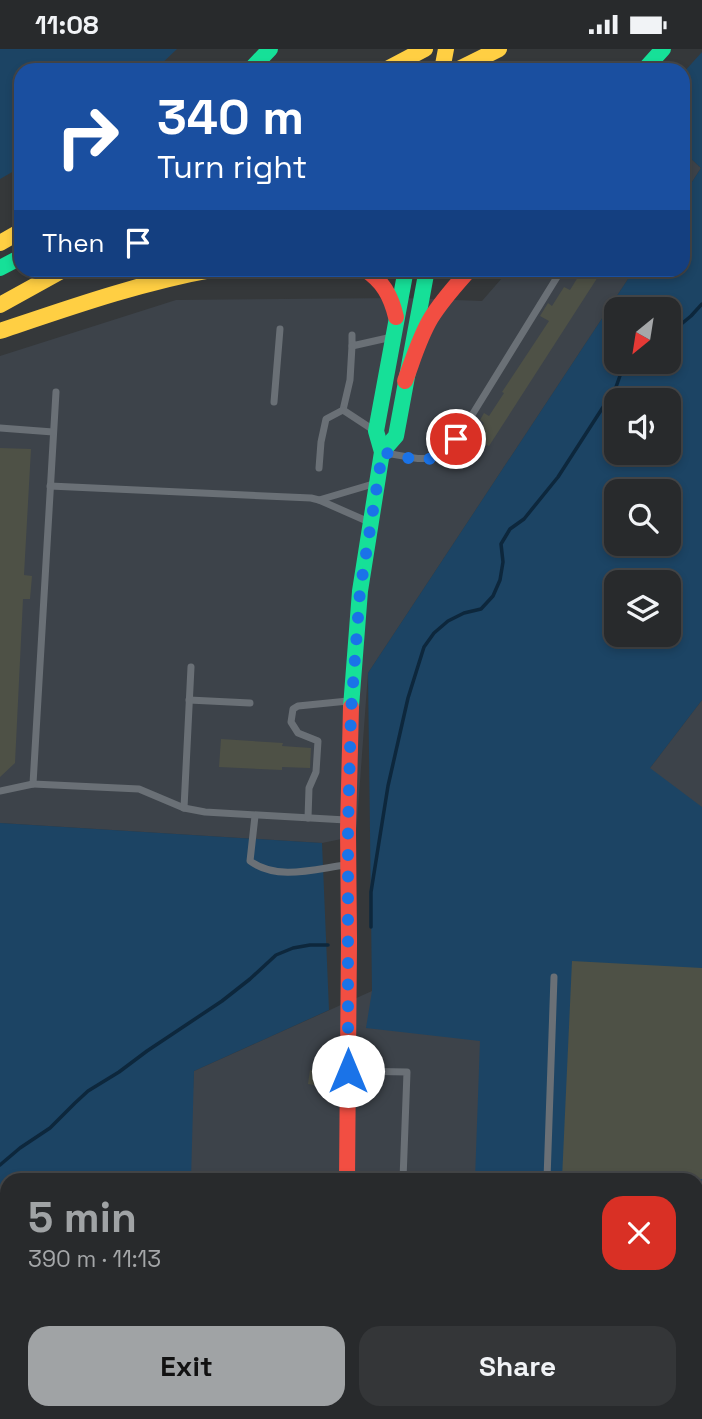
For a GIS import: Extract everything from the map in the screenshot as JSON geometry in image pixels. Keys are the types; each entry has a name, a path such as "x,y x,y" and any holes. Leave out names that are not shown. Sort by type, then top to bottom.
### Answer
{"main road":[{"path":"257,63 270,49"},
{"path":"398,63 425,49"},
{"path":"471,63 499,49"},
{"path":"650,63 663,49"},
{"path":"0,305 51,277"},
{"path":"0,331 176,277"},
{"path":"375,277 389,293 396,317"},
{"path":"347,1173 352,700 360,591 382,452 376,431 404,277"},
{"path":"382,452 396,436 425,277"},
{"path":"405,381 430,320 463,277"}],"lane":[{"path":"382,452 425,460 440,456 464,428 557,277"},
{"path":"274,402 280,329"},
{"path":"343,410 350,380 352,335"},
{"path":"352,346 393,337"},
{"path":"33,784 56,392"},
{"path":"343,410 376,431"},
{"path":"319,468 326,418 343,410"},
{"path":"0,428 53,432"},
{"path":"319,500 377,483"},
{"path":"50,487 298,497 319,500 371,523"},
{"path":"184,808 191,667"},
{"path":"189,699 250,703"},
{"path":"308,818 309,788 316,772 318,741 298,733 291,722 293,709 298,706 352,700"},
{"path":"0,791 33,784 139,789 184,808 255,816 349,820"},
{"path":"255,816 250,861 257,866 274,871 294,872 349,865"},
{"path":"547,1173 554,977"},
{"path":"348,1071 407,1072 403,1173"}],"shaded area":[{"path":"0,49 177,49 162,63 14,63 14,171 0,179"},
{"path":"702,52 702,700 650,768 702,807 702,1173 475,1173 480,1041 366,1028 372,991 368,673 604,315 604,375 681,375 681,297 616,297 629,277 690,277 690,185 701,168 690,158 690,65"},
{"path":"690,158 701,168 690,185"},
{"path":"503,277 629,277 616,297 604,297 604,315 368,673 356,836 322,843 0,823 0,356 176,300 402,298 482,301"},
{"path":"702,700 702,1173 188,1173 194,1071 372,991 650,768"},
{"path":"0,823 322,843 329,1010 194,1071 191,1173 0,1173"}],"building":[{"path":"578,277 598,277 489,446 475,437 484,423 480,420 484,413 489,416 549,321 540,316 548,303 552,306 564,287 570,290"},
{"path":"0,448 31,449 24,575 32,576 30,599 23,599 15,763 0,777"},
{"path":"221,739 283,743 282,746 311,748 310,768 282,767 282,770 219,767"},
{"path":"572,961 702,968 702,1173 562,1173"},
{"path":"310,1070 321,1072 320,1086 308,1084"}],"waterway":[{"path":"681,324 702,304"},
{"path":"371,927 371,892 388,786 408,698 424,647 434,633 448,621 481,609 493,596 500,580 503,562 501,544 510,529 524,519 558,477 616,387 620,375"},
{"path":"0,1165 50,1128 88,1091 222,1001 276,955 293,948 328,945"}],"traffic: fast":[{"path":"257,63 270,49"},
{"path":"650,63 663,49"},
{"path":"0,268 14,261"},
{"path":"351,707 360,591 382,452 376,431 405,277"},
{"path":"382,452 396,436 426,277"}],"traffic: slow":[{"path":"398,63 425,49"},
{"path":"443,63 446,49"},
{"path":"471,63 499,49"},
{"path":"0,243 14,235"},
{"path":"0,305 51,277"},
{"path":"0,331 80,304 176,277"}],"traffic: jam":[{"path":"374,277 392,302 396,317"},
{"path":"405,381 431,318 463,277"},
{"path":"347,1173 351,707"}],"route":[{"path":"348,1071 351,711 360,591 382,452 425,460 434,459 456,439"}]}
